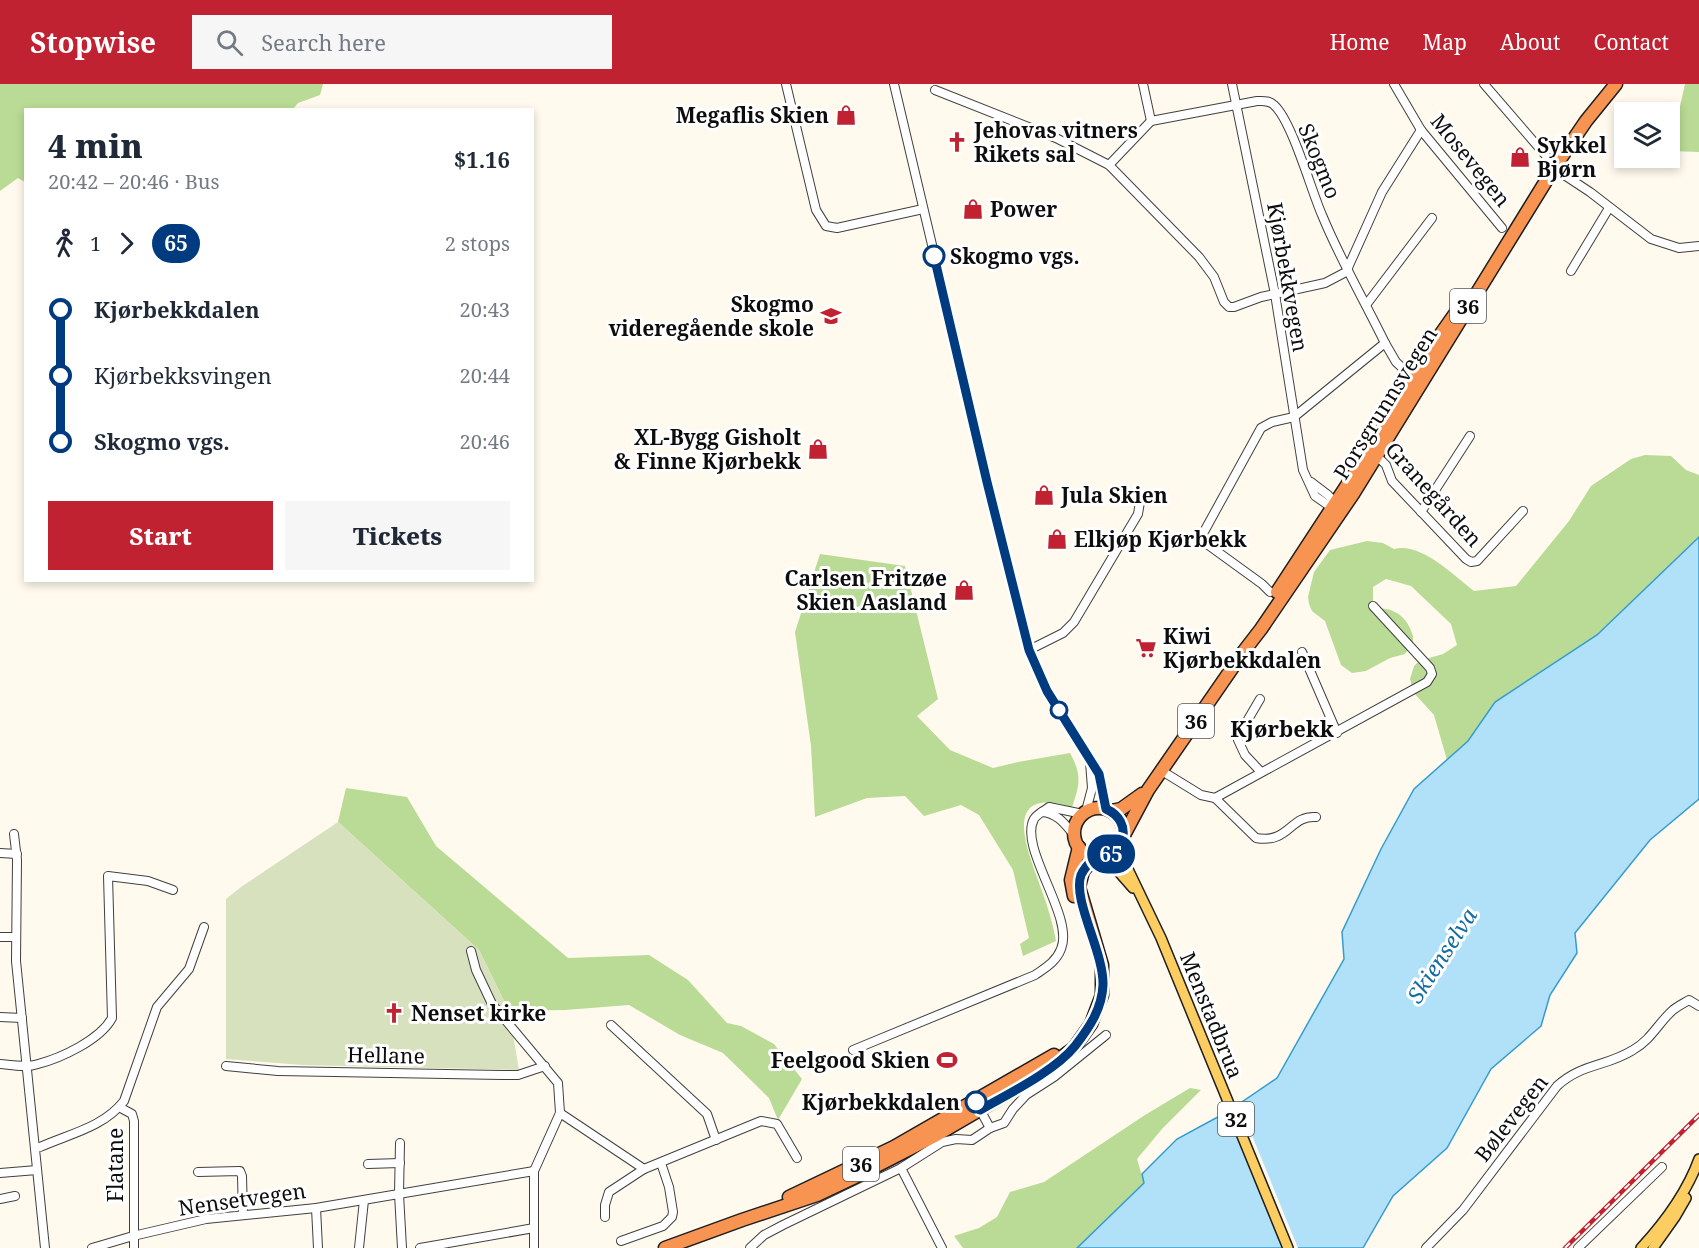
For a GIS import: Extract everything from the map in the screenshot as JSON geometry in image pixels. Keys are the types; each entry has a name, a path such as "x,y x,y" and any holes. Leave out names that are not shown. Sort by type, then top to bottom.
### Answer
{"highway":[{"name":"Porsgrunnsvegen","path":"1123,838 1148,790 1244,651 1273,598 1373,452 1550,164 1605,84"},
{"name":"Porsgrunnsvegen","path":"1550,164 1616,84"},
{"name":"Porsgrunnsvegen","path":"1109,810 1131,803 1148,790"},
{"name":"36","path":"1091,933 1075,900 1071,880 1077,841 1076,824 1084,813 1096,808 1109,810"},
{"path":"1109,810 1122,824 1123,838"},
{"name":"36","path":"665,1248 827,1191 910,1149 978,1106 1054,1064 1074,1048 1096,1014 1102,995 1102,965 1079,887 1083,871 1098,857 1112,854 1123,838"},
{"path":"1077,841 1084,852 1098,857"}],"main road":[{"name":"Menstadbrua","path":"1123,838 1125,863 1183,991 1288,1248"},
{"name":"Menstadbrua","path":"1098,857 1111,864 1140,897"},
{"path":"1641,1248 1688,1185 1699,1159"},
{"path":"1653,1248 1676,1217 1699,1174"}],"street":[{"path":"786,84 816,210 826,226 837,228 923,209"},
{"path":"894,84 987,482 1029,650 1047,691 1099,774 1109,810"},
{"path":"1109,165 1151,121 1143,84"},
{"name":"Kjørbekkvegen","path":"1232,84 1275,294 1294,417 1306,477 1336,507"},
{"name":"Mosevegen","path":"1394,84 1421,130 1502,228"},
{"path":"1484,84 1550,164 1658,242 1679,248 1699,246"},
{"path":"935,90 1076,147 1109,165 1199,257 1214,277 1221,297 1229,307 1325,283 1342,275 1347,269 1383,192 1421,130"},
{"name":"Skogmo","path":"1151,121 1266,100 1273,104 1282,115 1291,134 1321,214 1347,269 1396,363 1409,374"},
{"path":"1571,271 1610,208"},
{"path":"1366,305 1432,218"},
{"path":"1270,592 1200,539 1261,428 1272,422 1294,417 1385,343"},
{"path":"1421,513 1470,436"},
{"name":"Granegården","path":"1373,452 1386,465 1392,481 1471,562 1477,561 1523,511"},
{"path":"1029,650 1063,633 1074,622 1138,514 1141,496"},
{"path":"1215,798 1427,682 1432,674 1426,662 1373,606"},
{"path":"1302,652 1337,733"},
{"path":"1260,699 1238,740 1245,755 1261,772"},
{"path":"853,1050 1035,975 1054,961 1062,948 1062,927 1031,832 1033,820 1049,807 1084,813 1092,788 1090,758"},
{"path":"1162,771 1201,795 1215,798 1256,838 1274,839 1303,819 1316,817"},
{"path":"1042,812 1049,812 1059,817 1077,841"},
{"path":"14,834 17,854 16,961 45,1248"},
{"path":"0,853 17,854"},
{"path":"0,1064 36,1065 88,1042 103,1030 112,1018 108,876 148,881 173,890"},
{"path":"120,1107 157,1007 189,969 204,927"},
{"path":"0,937 16,937"},
{"path":"471,951 476,970 492,1004 558,1083 561,1113 534,1171 534,1248"},
{"name":"Bølevegen","path":"1426,1248 1463,1210 1557,1086 1568,1076 1578,1070 1608,1062 1634,1050 1656,1031 1672,1011 1689,1000 1699,1006"},
{"path":"0,1017 22,1018"},
{"path":"611,1025 706,1114 716,1140"},
{"path":"750,1248 764,1235 901,1168 942,1142 956,1139 972,1140 990,1128 1004,1123 1026,1095 1063,1070 1106,1035"},
{"name":"Hellane","path":"226,1066 278,1071 510,1075 529,1072 545,1066"},
{"path":"978,1106 990,1128"},
{"name":"Flatane","path":"40,1147 82,1131 120,1107 132,1114 134,1120 134,1248"},
{"path":"561,1113 644,1170"},
{"path":"605,1217 605,1205 609,1192 644,1170 761,1121 777,1124 796,1158"},
{"path":"400,1143 399,1194 402,1248"},
{"path":"621,1241 663,1226 672,1217 669,1187 661,1162"},
{"path":"368,1164 400,1163"},
{"path":"1578,1248 1662,1167"},
{"path":"901,1168 942,1248"},
{"path":"0,1173 37,1170"},
{"path":"198,1172 240,1171 243,1215"},
{"name":"Nensetvegen","path":"92,1248 133,1236 206,1220 315,1208 534,1171"},
{"path":"0,1199 15,1197"},
{"path":"359,1248 364,1200"},
{"path":"315,1208 318,1248"},
{"path":"420,1248 534,1228"}],"green space":[{"path":"0,84 323,84 320,95 298,103 294,108 24,108 24,181 18,178 0,191"},
{"path":"1685,84 1699,84 1699,152 1680,151 1680,106"},
{"path":"1645,455 1671,456 1686,470 1699,475 1699,537 1597,635 1495,702 1468,741 1447,760 1434,715 1414,693 1410,679 1414,666 1419,661 1443,654 1457,645 1451,624 1411,586 1386,579 1373,587 1373,608 1393,611 1403,618 1410,629 1413,643 1405,654 1390,658 1366,671 1352,673 1341,665 1325,621 1312,611 1308,597 1314,572 1330,550 1367,541 1383,543 1394,549 1415,550 1426,555 1474,591 1516,586 1569,521 1591,486 1631,459"},
{"path":"820,554 905,566 938,699 917,716 950,750 993,768 1070,753 1079,780 1072,807 1049,802 1034,805 1026,814 1024,826 1026,842 1056,941 1023,956 1020,944 1029,938 1013,870 979,815 961,805 924,816 905,796 867,798 815,817 811,746 795,632"},
{"path":"346,788 407,797 436,846 568,958 649,955 688,980 727,1023 741,1026 774,1044 802,1079 778,1120 769,1098 723,1053 680,1035 629,1005 509,1011 479,950 338,822"},
{"path":"338,822 479,950 509,1011 519,1070 303,1065 226,1059 226,899"},
{"path":"1190,1088 1201,1090 1162,1129 1137,1159 1144,1183 1077,1248 963,1248 954,1236 979,1228 997,1217 1010,1192 1044,1182"}],"water":[{"name":"Skienselva","path":"1699,537 1699,799 1650,840 1575,933 1577,953 1550,995 1541,1026 1491,1069 1447,1148 1393,1196 1363,1248 1077,1248 1144,1183 1142,1174 1177,1139 1227,1112 1277,1078 1344,959 1342,932 1381,849 1414,789 1468,741 1495,702 1597,635"}],"pier":[{"path":"1238,1101 1298,1248 1283,1248 1226,1109"}],"railway":[{"path":"1565,1248 1699,1115"}],"bus line":[{"name":"65","path":"934,256 1029,650 1047,691 1099,774 1106,809 1116,814 1124,830 1120,846 1112,854 1095,857 1080,876 1081,898 1102,965 1102,995 1091,1024 1074,1048 1026,1083 980,1110 976,1102"}],"place":[{"name":"Megaflis Skien","path":"846,115"},
{"name":"Jehovas vitners Rikets sal","path":"957,142"},
{"name":"Sykkel Bjørn","path":"1520,157"},
{"name":"Power","path":"973,209"},
{"name":"Skogmo vgs.","path":"934,256"},
{"name":"Skogmo videregående skole","path":"831,316"},
{"name":"XL-Bygg Gisholt & Finne Kjørbekk","path":"818,449"},
{"name":"Jula Skien","path":"1044,495"},
{"name":"Elkjøp Kjørbekk","path":"1057,539"},
{"name":"Carlsen Fritzøe Skien Aasland","path":"964,590"},
{"name":"Kiwi Kjørbekkdalen","path":"1146,648"},
{"name":"Nenset kirke","path":"394,1013"},
{"name":"Feelgood Skien","path":"947,1060"},
{"name":"Kjørbekkdalen","path":"976,1102"}],"district":[{"name":"Kjørbekk","path":"1282,728"}]}
